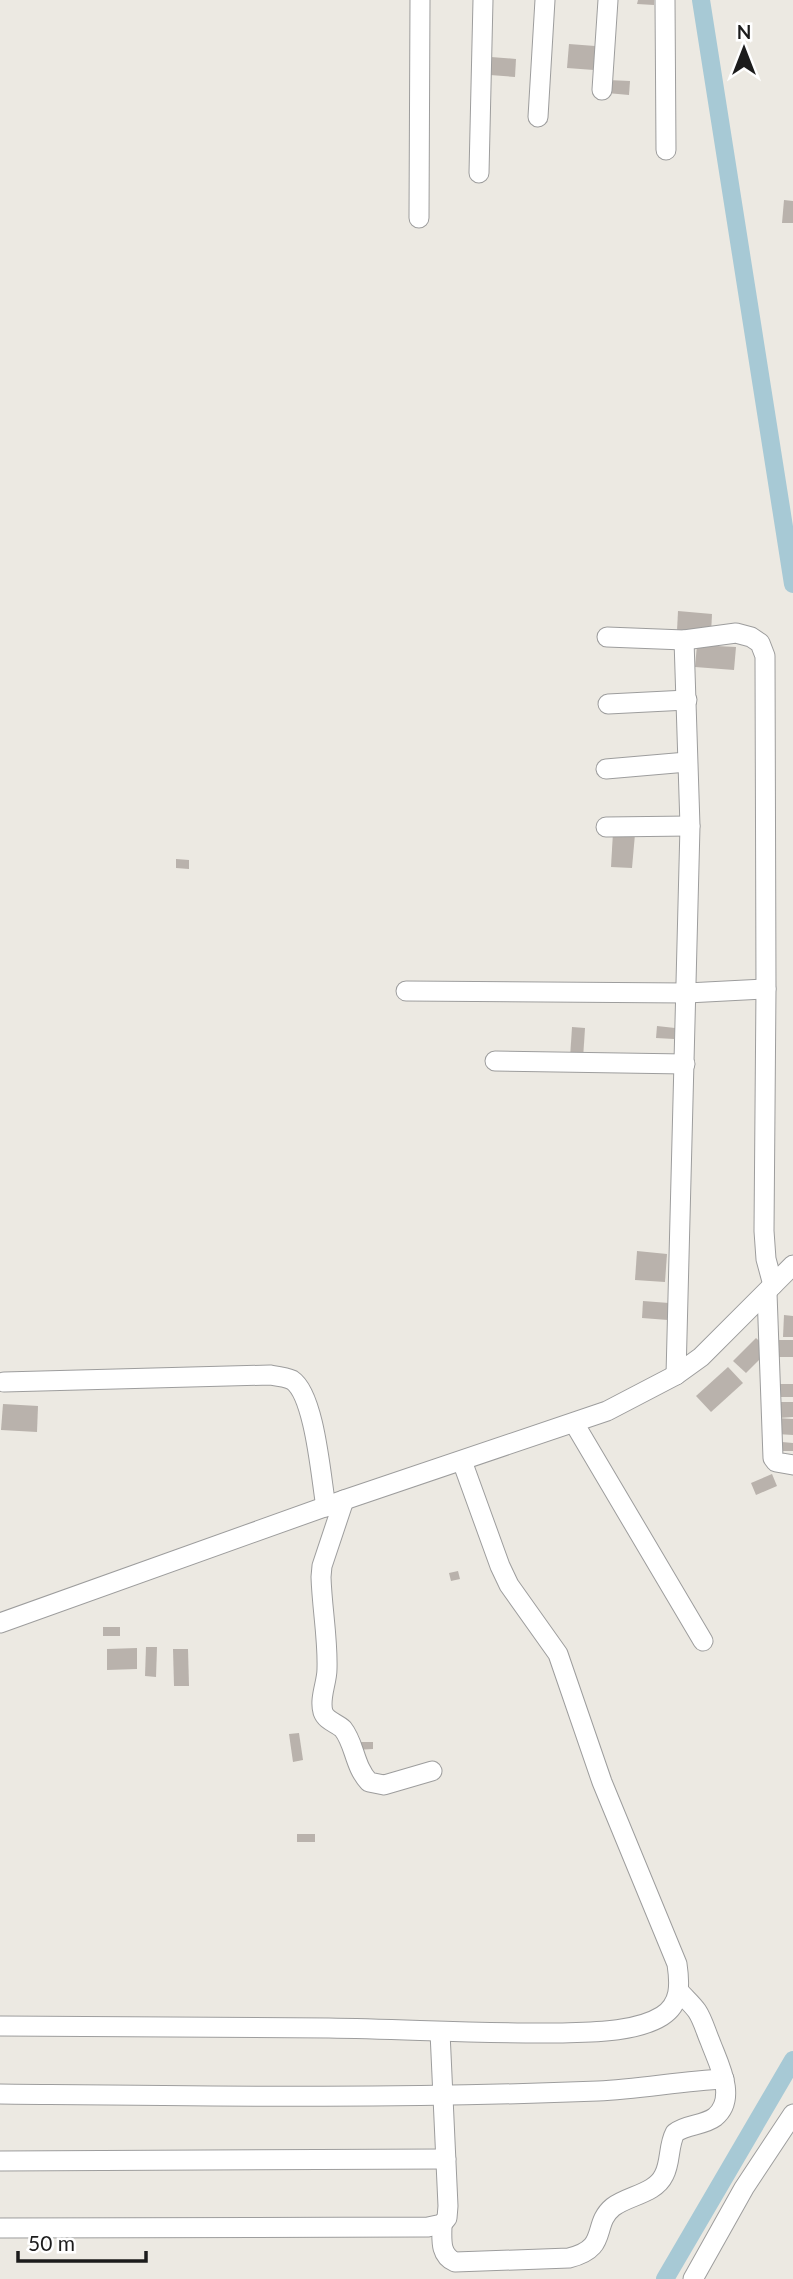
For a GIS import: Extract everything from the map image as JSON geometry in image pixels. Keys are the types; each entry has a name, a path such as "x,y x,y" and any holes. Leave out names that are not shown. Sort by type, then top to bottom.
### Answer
{"street":[{"path":"419,218 420,0"},
{"path":"479,173 483,0"},
{"path":"538,117 545,0"},
{"path":"602,90 608,0"},
{"path":"665,0 666,149"},
{"path":"607,637 684,640 736,633 760,643 765,656 764,1247 770,1289 773,1458 776,1462 793,1465"},
{"path":"676,1375 690,826 684,640"},
{"path":"608,704 687,699"},
{"path":"606,769 687,762"},
{"path":"606,827 690,826"},
{"path":"406,991 687,993 766,989"},
{"path":"495,1060 685,1064"},
{"path":"0,1623 335,1504 574,1423 630,1401 676,1375 701,1357 793,1265"},
{"path":"4,1382 270,1375 291,1379 303,1391 335,1504 321,1577 327,1668 323,1712 342,1728 358,1768 369,1782 384,1785 432,1771"},
{"path":"574,1423 703,1641"},
{"path":"0,2026 331,2028 556,2033 630,2027 660,2017 671,2009 678,1991 677,1964 602,1782 558,1654 509,1585 499,1566 462,1461"},
{"path":"442,2224 443,2249 449,2259 455,2262 558,2260 580,2255 596,2244 605,2220 614,2207 651,2189 664,2176 675,2133 679,2129 704,2123 716,2116 722,2108 724,2079 698,2013 678,1991"},
{"path":"0,2228 428,2227 442,2224 447,2218 447,2206 440,2032"},
{"path":"0,2094 443,2096 600,2091 724,2079"},
{"path":"693,2279 744,2188 793,2114"},
{"path":"0,2161 446,2158"}],"building":[{"path":"638,0 654,0 654,5 637,4"},
{"path":"569,44 595,46 594,70 567,68"},
{"path":"491,57 516,59 515,77 490,75"},
{"path":"608,80 630,81 629,95 607,93"},
{"path":"784,200 793,201 793,223 782,223"},
{"path":"678,611 712,614 711,634 677,631"},
{"path":"697,645 736,647 734,670 695,667"},
{"path":"613,832 635,834 632,868 611,867"},
{"path":"176,859 189,860 189,869 176,868"},
{"path":"657,1026 675,1028 674,1039 656,1038"},
{"path":"572,1027 585,1028 583,1059 570,1058"},
{"path":"637,1251 667,1254 665,1282 635,1280"},
{"path":"643,1301 669,1303 668,1320 642,1318"},
{"path":"784,1315 793,1316 793,1337 783,1337"},
{"path":"756,1338 769,1350 746,1373 733,1361"},
{"path":"773,1340 793,1340 793,1357 774,1357"},
{"path":"728,1367 743,1383 711,1412 696,1396"},
{"path":"771,1384 793,1384 793,1397 771,1397"},
{"path":"777,1402 793,1402 793,1417 778,1418"},
{"path":"3,1404 38,1406 37,1432 1,1430"},
{"path":"777,1418 793,1419 793,1435 777,1434"},
{"path":"782,1442 793,1443 793,1451 782,1451"},
{"path":"772,1474 777,1486 756,1495 751,1483"},
{"path":"458,1571 460,1579 451,1581 449,1573"},
{"path":"103,1627 120,1627 120,1636 103,1636"},
{"path":"146,1647 157,1647 156,1677 145,1676"},
{"path":"137,1648 137,1669 107,1670 107,1649"},
{"path":"173,1649 188,1649 189,1686 174,1686"},
{"path":"299,1733 303,1760 293,1762 289,1734"},
{"path":"355,1742 373,1742 373,1749 355,1750"},
{"path":"297,1834 315,1834 315,1842 297,1842"}],"waterway":[{"path":"701,0 793,584"},
{"path":"665,2279 793,2060"}]}
